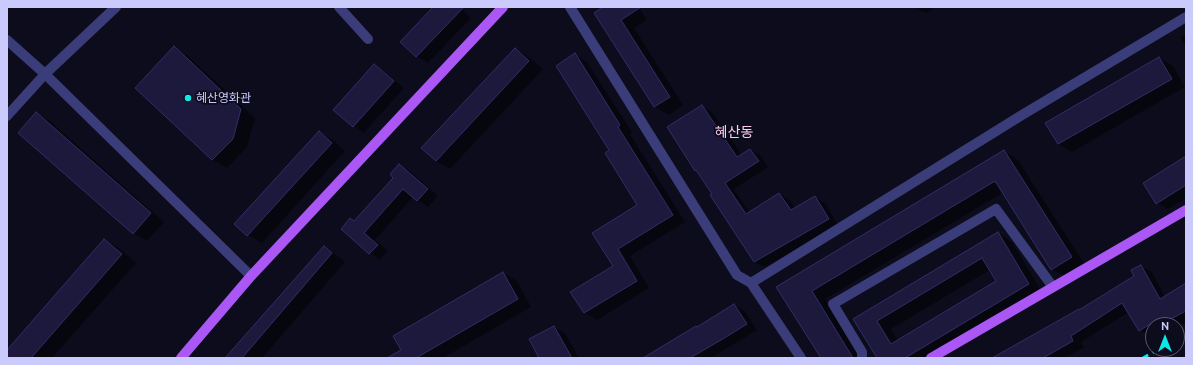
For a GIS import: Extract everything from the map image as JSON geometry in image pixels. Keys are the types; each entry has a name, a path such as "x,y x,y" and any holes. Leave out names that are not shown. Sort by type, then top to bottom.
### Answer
{"main road":[{"path":"181,358 251,276 503,7"},
{"path":"931,358 1186,210"}],"street":[{"path":"7,116 45,74 116,7"},
{"path":"339,7 368,39"},
{"path":"570,7 737,275 751,283 801,358"},
{"path":"751,283 1022,115 1186,17"},
{"path":"7,40 45,74 251,276"},
{"path":"862,358 862,352 833,304 996,209 1053,287"}],"building":[{"path":"433,7 464,7 416,57 400,42"},
{"path":"603,7 641,7 621,20 670,97 654,107 594,13"},
{"name":"혜산영화관","path":"174,46 241,109 233,139 212,160 135,88"},
{"path":"515,48 529,61 436,161 421,148"},
{"path":"575,53 620,125 618,127 673,215 618,249 637,281 584,313 570,292 613,266 592,233 637,205 605,153 609,150 556,66"},
{"path":"1159,57 1172,79 1058,144 1045,123"},
{"path":"374,64 394,81 353,127 333,110"},
{"path":"702,105 737,157 750,149 759,161 725,183 746,214 779,193 791,210 815,196 829,219 754,262 710,195 712,194 696,170 695,171 667,127"},
{"path":"36,112 151,213 133,234 18,133"},
{"path":"319,131 332,143 247,236 234,224"},
{"path":"1004,150 1072,257 1051,270 995,181 812,291 853,358 821,358 776,287"},
{"path":"1186,156 1186,185 1156,204 1143,183"},
{"path":"399,164 428,189 417,201 403,189 364,233 378,245 369,254 341,229 350,218 354,221 393,178 390,174"},
{"path":"998,232 1029,284 905,358 877,358 853,319","holes":["982,258 996,281 891,344 877,321"]},
{"path":"104,239 122,254 31,358 7,358 7,350"},
{"path":"324,246 332,253 242,358 225,358"},
{"path":"1141,265 1160,299 1186,283 1186,311 1174,317 1145,317 1145,327 1139,331 1122,303 1071,336 1073,341 1043,358 992,358 1079,310 1134,276 1131,270"},
{"path":"503,272 518,299 416,358 387,358 401,350 393,336"},
{"path":"734,304 747,324 721,340 690,358 643,358 696,326 697,327"},
{"path":"554,326 572,358 539,358 529,339"}],"place":[{"name":"혜산영화관","path":"188,98"}],"district":[{"name":"혜산동","path":"734,132"}]}
